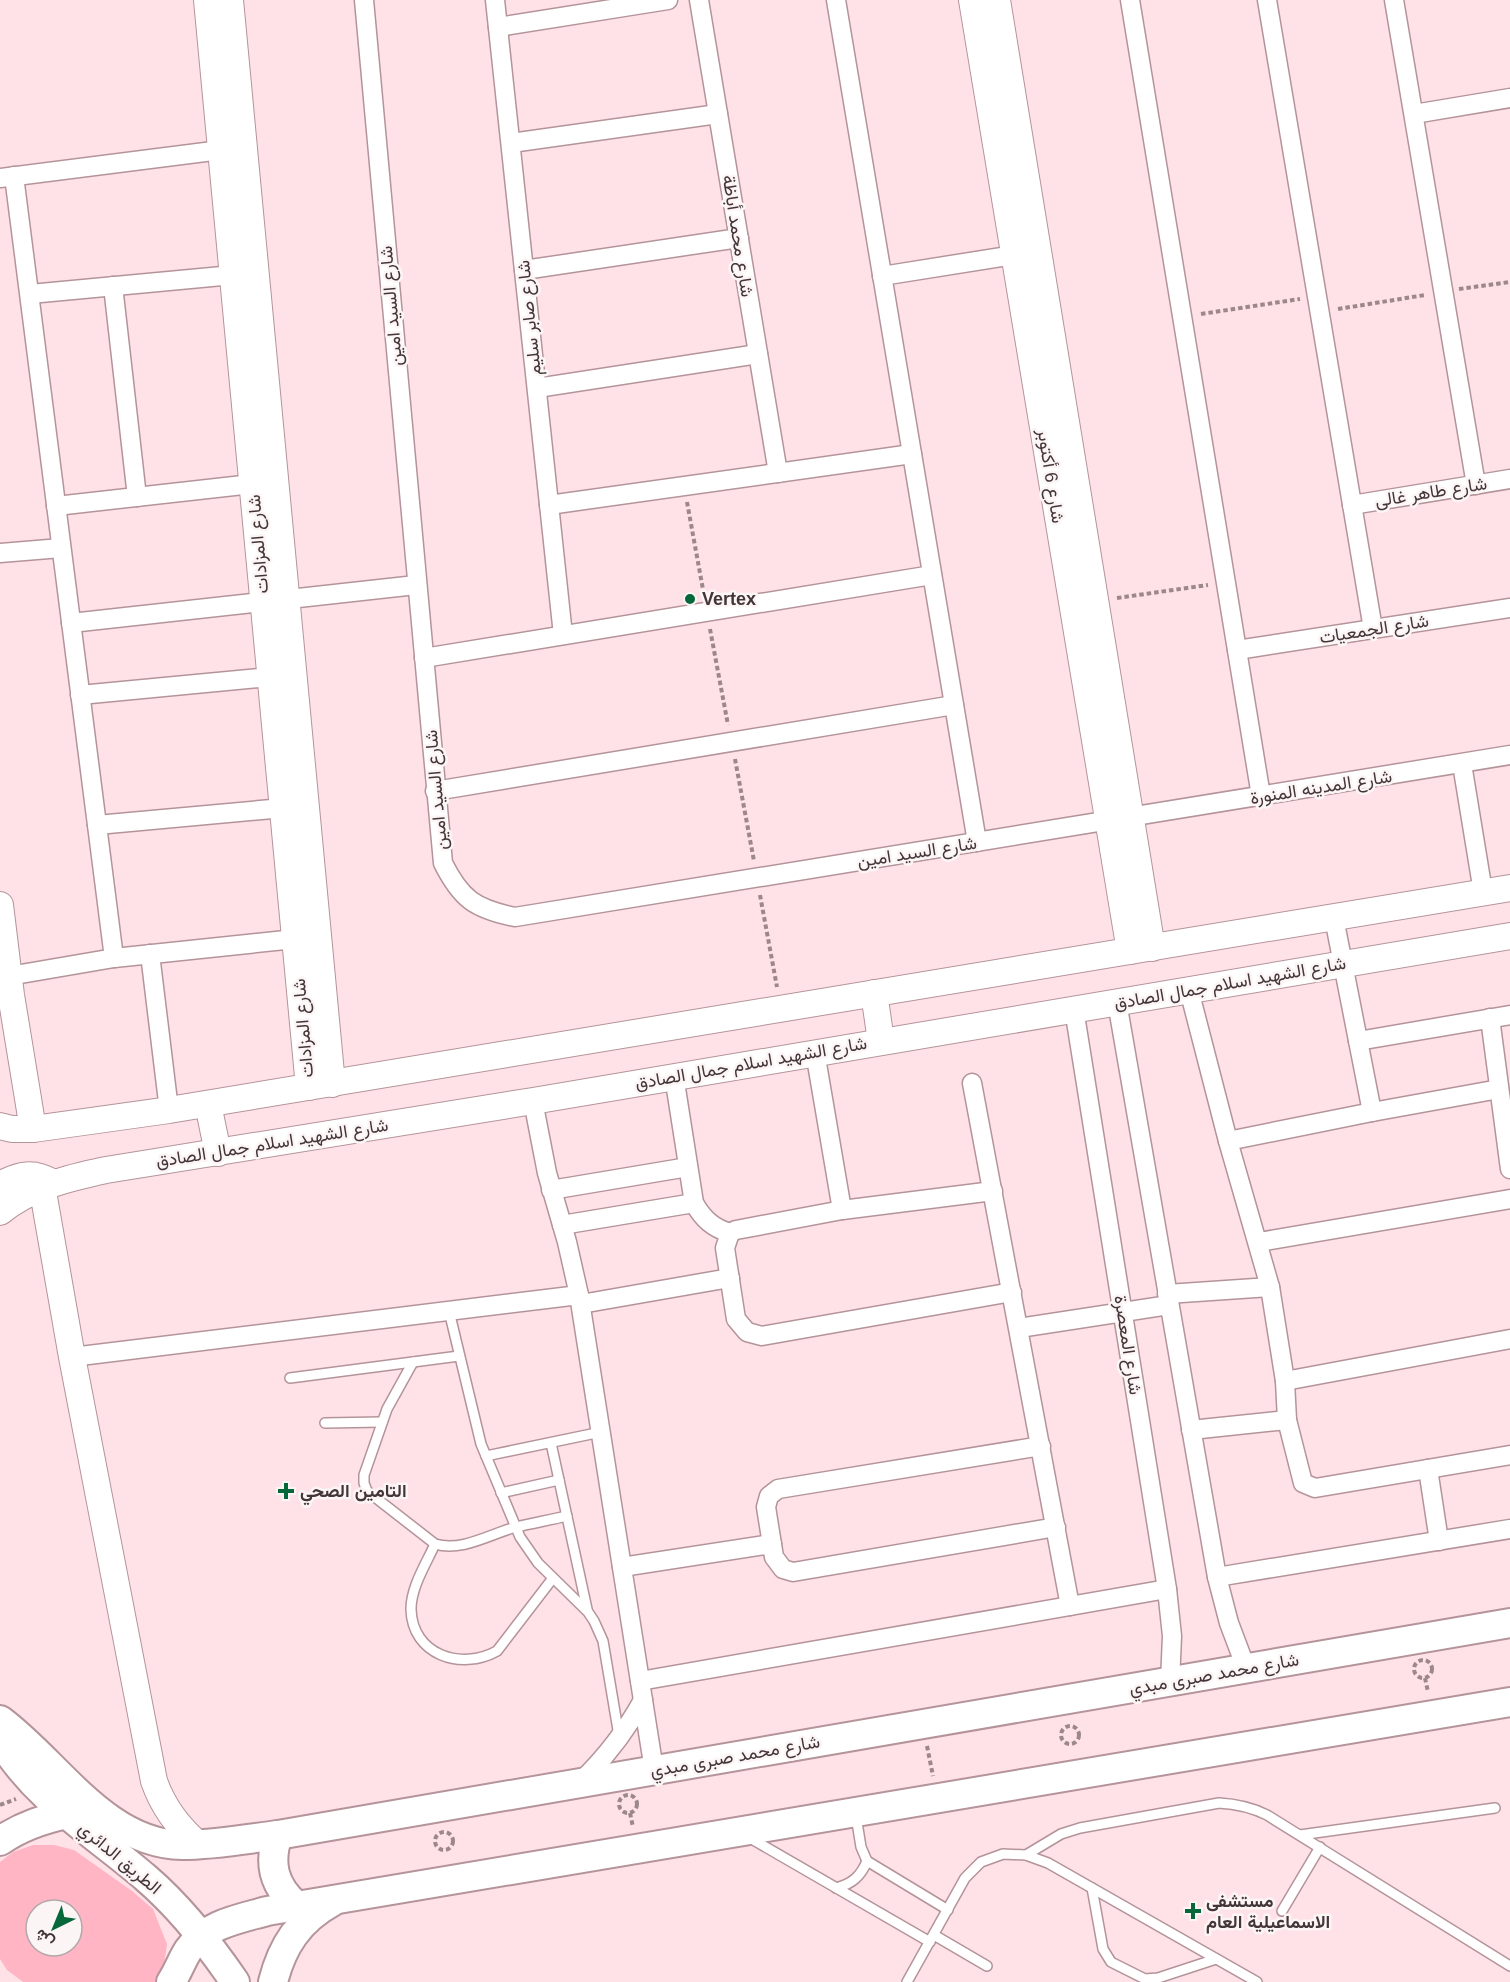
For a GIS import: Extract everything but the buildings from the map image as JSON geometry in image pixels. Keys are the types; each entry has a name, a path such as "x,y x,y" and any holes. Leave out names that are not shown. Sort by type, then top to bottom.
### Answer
{"main road":[{"name":"شارع محمد صبرى مبدي","path":"0,1720 25,1740 70,1786 121,1826 164,1843 198,1844 278,1835 1510,1623"},
{"path":"171,1982 188,1952 202,1935 241,1918 296,1905 1510,1702"},
{"name":"الطريق الدائري","path":"0,1739 33,1783 67,1814 147,1879 202,1935 235,1982"},
{"path":"0,1841 25,1826 46,1818 67,1814"},
{"path":"278,1835 272,1860 274,1874 279,1886 296,1905"},
{"path":"273,1982 279,1960 289,1941 302,1924 319,1910 338,1899"}],"street":[{"name":"شارع المزادات","path":"207,0 252,484 275,601 270,676 295,939 320,1085"},
{"name":"شارع المزادات","path":"230,0 275,601 320,1085"},
{"name":"شارع السيد امين","path":"364,0 435,791 443,863 454,884 470,901 492,912 515,917 1120,820"},
{"name":"شارع صابر سليم","path":"495,0 563,635"},
{"path":"498,27 668,0"},
{"name":"شارع محمد أباظة","path":"699,0 778,473"},
{"path":"837,0 977,842"},
{"name":"شارع 6 أكتوبر","path":"972,0 1026,254 1095,602 1120,820"},
{"name":"شارع 6 أكتوبر","path":"997,0 1026,254 1141,949"},
{"path":"1130,0 1261,796"},
{"path":"1267,0 1372,629"},
{"path":"1394,0 1476,485"},
{"path":"1413,114 1510,98"},
{"path":"511,143 718,114"},
{"path":"114,958 30,294 7,177 221,150"},
{"path":"524,270 739,238"},
{"path":"882,276 1026,254"},
{"path":"30,294 232,275"},
{"path":"113,286 137,497"},
{"path":"537,388 758,354"},
{"path":"549,505 912,454"},
{"name":"شارع طاهر غالى","path":"1352,506 1510,479"},
{"path":"56,506 252,484"},
{"path":"0,553 61,548"},
{"path":"424,658 932,575"},
{"path":"71,623 416,585"},
{"name":"شارع الجمعيات","path":"1237,650 1510,608"},
{"path":"80,695 270,676"},
{"path":"435,791 954,705"},
{"name":"شارع المدينه المنورة","path":"1120,820 1510,755"},
{"path":"1462,764 1483,892"},
{"path":"97,825 283,808"},
{"path":"0,1126 33,1130 208,1104 1510,888"},
{"path":"0,905 7,995 33,1130"},
{"path":"1334,918 1372,1112"},
{"name":"شارع الشهيد اسلام جمال الصادق","path":"0,1212 10,1204 48,1185 106,1170 533,1101 1510,936"},
{"path":"7,995 114,958 295,939"},
{"path":"150,954 169,1110"},
{"path":"1189,990 1228,1141 1259,1242 1270,1287 1286,1381 1287,1420 1303,1483 1311,1488 1510,1455"},
{"path":"874,993 881,1041"},
{"path":"1117,1002 1217,1577 1229,1623 1246,1668"},
{"name":"شارع المعصرة","path":"1074,1009 1167,1590 1172,1636 1170,1682"},
{"path":"1358,1041 1510,1015"},
{"path":"1490,1018 1503,1059 1499,1089 1508,1132 1510,1169"},
{"path":"815,1052 842,1210"},
{"path":"674,1076 694,1203 708,1223 719,1230 730,1233 743,1227 842,1210 993,1191"},
{"path":"972,1083 1070,1606"},
{"path":"1228,1141 1499,1089"},
{"path":"533,1101 551,1190 580,1300 654,1770"},
{"path":"208,1104 218,1153"},
{"path":"551,1190 688,1167"},
{"path":"0,1185 11,1178 24,1175 34,1175 48,1185 72,1357 154,1781 159,1796 171,1816 198,1844"},
{"path":"1259,1242 1510,1199"},
{"path":"562,1225 694,1203"},
{"path":"730,1233 725,1248 736,1319 747,1332 762,1336 1012,1292"},
{"path":"72,1357 449,1311 580,1300 730,1278"},
{"path":"1019,1328 1122,1312 1168,1300 1270,1287"},
{"path":"1286,1381 1510,1339"},
{"path":"1191,1430 1287,1420"},
{"path":"1041,1446 778,1489 769,1496 767,1501 772,1544 776,1562 783,1569 793,1572 1056,1527"},
{"path":"1428,1469 1439,1541"},
{"path":"1217,1577 1510,1529"},
{"path":"622,1568 772,1544"},
{"path":"640,1681 1167,1590"},
{"path":"580,1782 601,1762 619,1739 643,1700"}],"lane":[{"path":"449,1311 486,1456 516,1527 531,1556 588,1612 603,1641 619,1739"},
{"path":"290,1378 459,1356"},
{"path":"413,1362 381,1422 364,1475 367,1491 435,1544 446,1547 458,1546 516,1527 567,1516"},
{"path":"325,1423 381,1422"},
{"path":"486,1456 601,1432"},
{"path":"551,1443 588,1612"},
{"path":"501,1493 559,1480"},
{"path":"435,1544 413,1594 411,1608 413,1622 418,1635 427,1646 440,1655 456,1660 485,1658 497,1652 553,1578"},
{"path":"1026,1855 1060,1834 1080,1828 1219,1803 1252,1807 1510,1966"},
{"path":"1300,1835 1495,1808"},
{"path":"856,1810 861,1847 867,1861 948,1910"},
{"path":"739,1831 836,1888 987,1966"},
{"path":"1282,1911 1320,1847"},
{"path":"907,1982 965,1878 981,1862 1003,1854 1026,1855 1048,1863 1257,1982"},
{"path":"836,1888 844,1886 859,1876 867,1861"},
{"path":"1092,1888 1103,1949 1111,1962 1145,1979 1158,1978 1216,1959"}],"path":[{"path":"1182,317 1443,292 1510,282"},
{"path":"1095,602 1226,582"},
{"path":"1422,1659 1427,1660 1431,1663 1432,1672 1430,1676 1421,1678 1415,1672 1415,1664 1422,1659"},
{"path":"923,1724 938,1798"},
{"path":"1073,1726 1077,1729 1078,1738 1076,1742 1067,1744 1063,1742 1060,1735 1064,1727 1073,1726"},
{"path":"627,1794 632,1795 636,1798 637,1807 634,1811 626,1813 620,1807 620,1799 627,1794"},
{"path":"447,1832 451,1835 453,1844 450,1848 441,1850 435,1845 436,1836 438,1833 447,1832"}],"shaded area":[{"path":"33,1845 54,1845 74,1850 132,1891 153,1909 167,1944 164,1966 157,1982 23,1982 7,1970 0,1959 0,1862 13,1852"}],"place":[{"name":"Vertex","path":"690,599"},
{"name":"التامين الصحي","path":"286,1491"},
{"name":"مستشفى الاسماعيلية العام","path":"1193,1911"}]}
